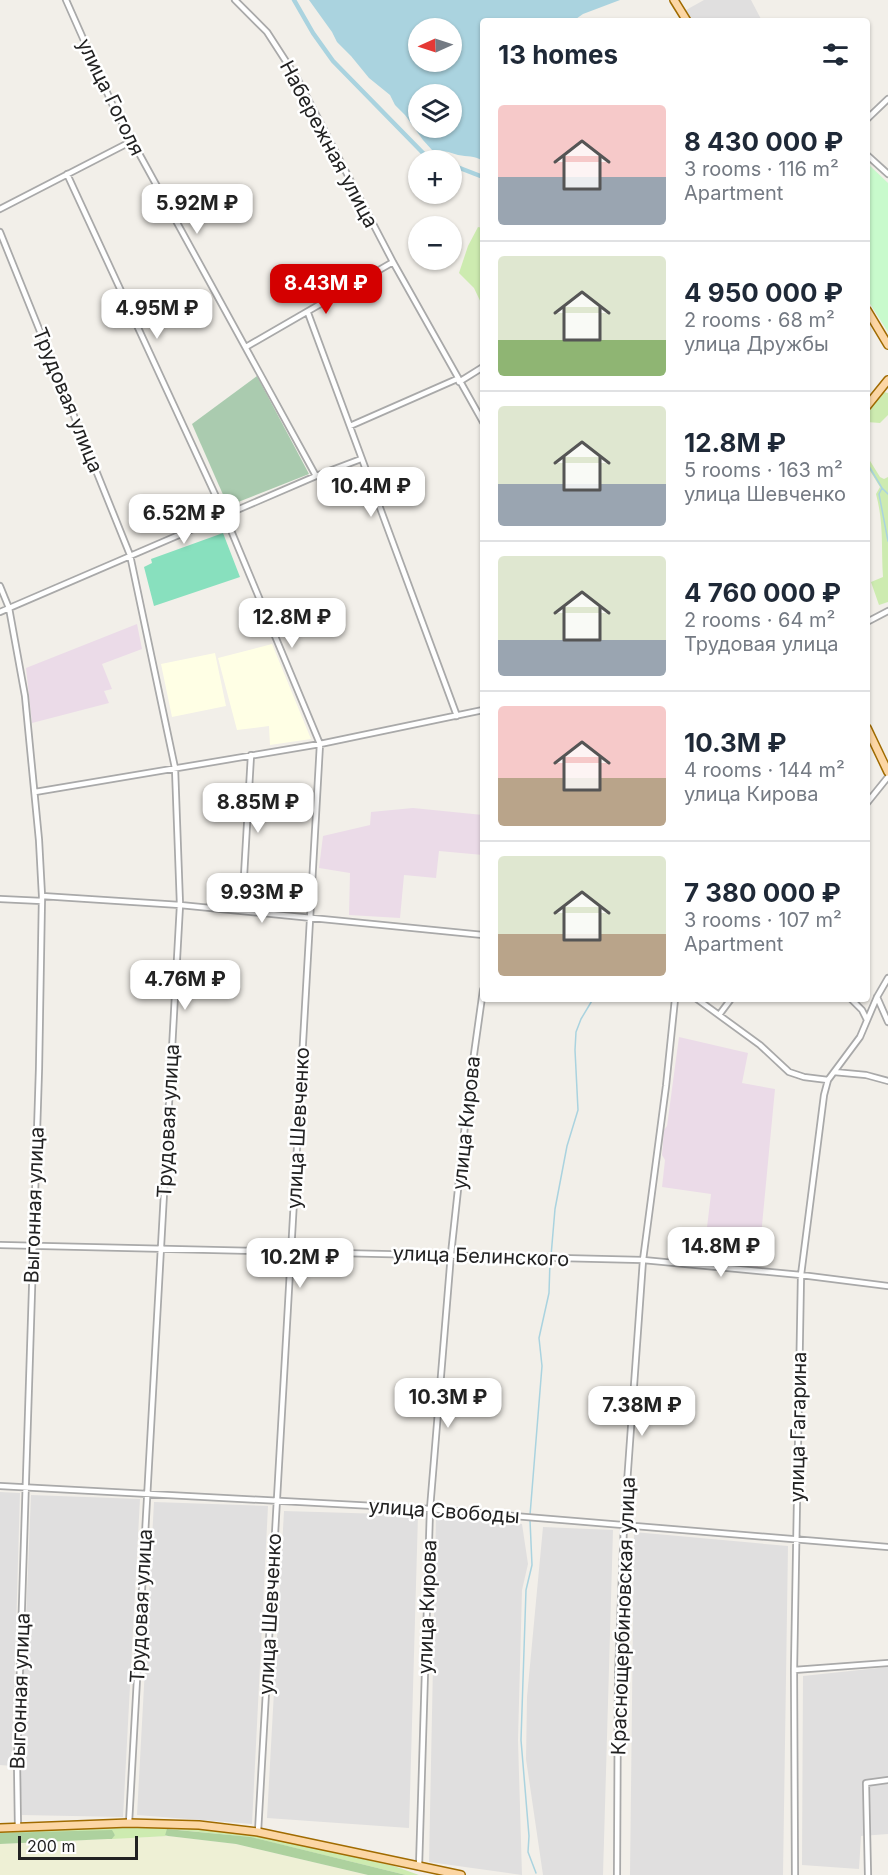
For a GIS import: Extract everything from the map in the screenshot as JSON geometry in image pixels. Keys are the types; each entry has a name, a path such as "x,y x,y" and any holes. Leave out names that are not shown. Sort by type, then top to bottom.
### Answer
{"main road":[{"path":"674,0 685,18"},
{"path":"870,315 888,345"},
{"path":"870,403 887,385"},
{"path":"870,735 888,775"},
{"path":"0,1828 129,1823 199,1825 258,1832 442,1873 461,1875"}],"street":[{"name":"улица Гоголя","path":"66,0 100,79 132,141 316,476"},
{"name":"Набережная улица","path":"235,0 267,32 298,80 393,262 480,417"},
{"path":"870,116 888,99"},
{"path":"0,209 132,141"},
{"path":"870,158 888,174"},
{"name":"улица Шевченко","path":"67,174 225,516 320,744 258,1832"},
{"name":"Трудовая улица","path":"0,232 130,555 175,768 180,905 129,1823"},
{"path":"246,347 393,262"},
{"path":"308,313 457,716"},
{"path":"350,426 458,381 480,369"},
{"path":"0,612 316,476 361,459"},
{"name":"Выгонная улица","path":"0,586 9,608 25,696 35,792 42,898 27,1488 17,1762 18,1828"},
{"path":"870,620 888,611"},
{"path":"35,792 320,744 480,711"},
{"path":"242,912 251,755"},
{"path":"870,799 888,775"},
{"path":"0,899 42,898 180,905 480,935"},
{"name":"улица Гагарина","path":"795,1875 794,1670 801,1275 824,1095 828,1080 860,1037 888,978"},
{"path":"877,997 888,1022"},
{"name":"улица Кирова","path":"419,1867 430,1509 451,1254 468,1097 481,1002"},
{"name":"Краснощербиновская улица","path":"617,1875 618,1676 624,1525 643,1260 675,1002"},
{"path":"701,1002 760,1045 789,1072 804,1077 828,1080"},
{"path":"719,1015 729,1002"},
{"path":"854,1002 862,1010 867,1020"},
{"path":"834,1072 866,1075 888,1081"},
{"name":"улица Белинского","path":"0,1245 643,1260 888,1286"},
{"name":"улица Свободы","path":"0,1486 430,1509 888,1547"},
{"path":"794,1670 888,1663"},
{"path":"868,1875 866,1783 888,1780"}],"shaded area":[{"path":"704,0 751,0 760,18 691,18 686,10"},
{"path":"257,376 309,474 228,506 192,424"},
{"path":"137,624 142,649 102,664 112,689 104,691 109,703 32,723 26,668"},
{"path":"272,644 311,739 270,745 269,726 237,730 218,658"},
{"path":"215,653 226,706 172,717 161,664"},
{"path":"413,808 480,815 480,855 439,851 436,878 404,875 400,918 349,915 350,873 319,868 323,836 370,825 371,812"},
{"path":"679,1037 748,1053 742,1083 775,1089 758,1267 703,1261 711,1194 662,1187 665,1160 662,1155 664,1130 667,1126"},
{"path":"0,1492 20,1493 12,1766 0,1765"},
{"path":"31,1495 140,1499 123,1817 22,1815 20,1766"},
{"path":"154,1502 268,1506 252,1824 137,1815"},
{"path":"284,1511 418,1515 409,1828 267,1818"},
{"path":"436,1517 522,1524 528,1564 522,1590 518,1740 522,1875 429,1862"},
{"path":"543,1527 613,1530 603,1875 543,1875 526,1759 527,1697"},
{"path":"634,1532 788,1546 783,1875 630,1875"},
{"path":"888,1667 888,1834 861,1836 859,1869 802,1865 803,1676"},
{"path":"168,1836 236,1844 368,1875 0,1875 0,1844"}],"green space":[{"path":"870,166 888,183 888,332 870,304"},
{"path":"478,227 480,227 480,301 474,288 459,273 462,270 468,246"},
{"path":"884,392 888,393 888,415 880,423 870,422 870,408"},
{"path":"870,461 880,477 884,479 888,477 888,602 879,605 871,582 883,577 881,525 876,494 880,487 870,471"},
{"path":"223,533 240,577 154,606 144,567 152,563 151,559"},
{"path":"136,1826 258,1835 394,1866 419,1875 406,1875 250,1837 168,1829 165,1835 168,1836 112,1839 115,1834 0,1833 0,1831"},
{"path":"167,1829 251,1837 406,1875 368,1875 236,1844 168,1836 165,1835"},
{"path":"112,1830 115,1835 112,1839 0,1844 0,1833"}],"water":[{"path":"309,0 620,0 577,18 480,18 480,160 462,156 462,150 432,150 422,138 462,138 462,84 408,84 408,119 395,105 390,95 369,78 337,42"}],"waterway":[{"path":"294,0 333,61 420,150"},
{"path":"462,169 480,176"},
{"path":"870,468 888,494"},
{"path":"882,488 879,494 888,541"},
{"path":"551,1256 555,1209 567,1146 578,1110 576,1032 591,1002"},
{"path":"530,1515 542,1366 539,1338 549,1293 550,1261"},
{"path":"530,1520 532,1565 526,1590 521,1740 529,1836 528,1852 536,1873"}]}
